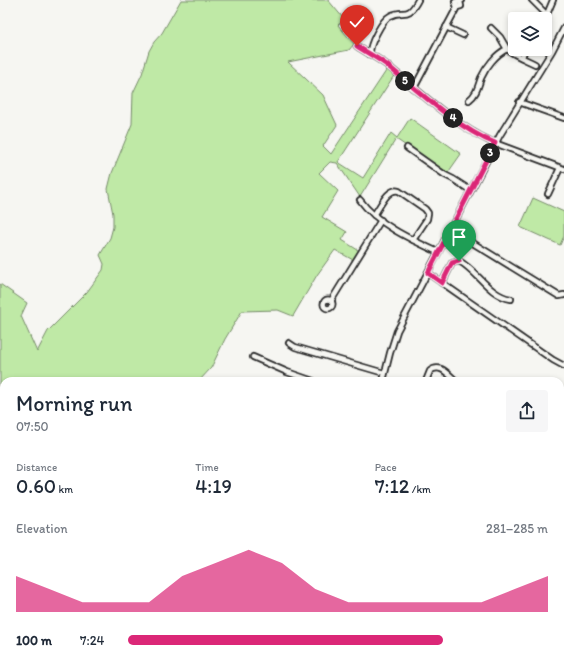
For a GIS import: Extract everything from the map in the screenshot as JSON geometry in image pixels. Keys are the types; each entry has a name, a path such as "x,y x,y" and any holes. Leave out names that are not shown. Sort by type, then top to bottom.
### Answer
{"street":[{"path":"370,54 371,47 386,19 396,14 409,12 413,9 418,0"},
{"path":"532,0 542,12"},
{"path":"548,12 553,0"},
{"path":"414,88 457,7 461,6 461,1"},
{"path":"446,27 463,35"},
{"path":"491,28 500,37 507,49 516,56 522,57 535,64 539,63 543,65"},
{"path":"384,377 396,333 495,143 564,28"},
{"path":"357,46 384,63 458,121 495,143 562,169 548,194"},
{"path":"469,100 474,96 482,76 489,64 502,51 507,49"},
{"path":"535,64 535,68 539,71"},
{"path":"520,102 564,118"},
{"path":"407,148 470,190"},
{"path":"374,215 390,192 393,190 399,191 425,209 428,213 427,219 413,240"},
{"path":"360,200 374,215 381,220 413,240 438,252"},
{"path":"331,301 381,220"},
{"path":"450,229 559,296 564,295"},
{"path":"442,283 452,263 459,261 474,272 484,284 511,299"},
{"path":"428,273 553,360 564,366"},
{"path":"289,343 295,347 384,373"},
{"path":"253,357 301,377"},
{"path":"427,377 428,373 436,368 442,369 451,377"}],"green space":[{"path":"181,0 328,0 344,19 338,25 354,44 349,50 288,62 323,95 337,125 323,146 331,154 388,68 395,74 338,162 363,178 391,133 397,138 410,118 461,154 447,174 396,139 360,197 337,163 330,162 319,173 338,191 322,217 347,232 342,240 361,252 355,261 335,250 317,275 293,316 278,310 242,311 225,339 211,368 203,377 0,377 0,284 27,303 21,316 37,352 48,331 87,292 103,270 104,264 100,255 110,238 113,227 113,214 108,189 112,173 132,124 133,93 142,74 149,51 154,42 162,33"},
{"path":"533,198 564,212 564,236 560,245 520,227"}],"route":[{"path":"357,46 381,61 451,117 489,141 495,143 428,273 442,283 452,263 459,261"}]}
